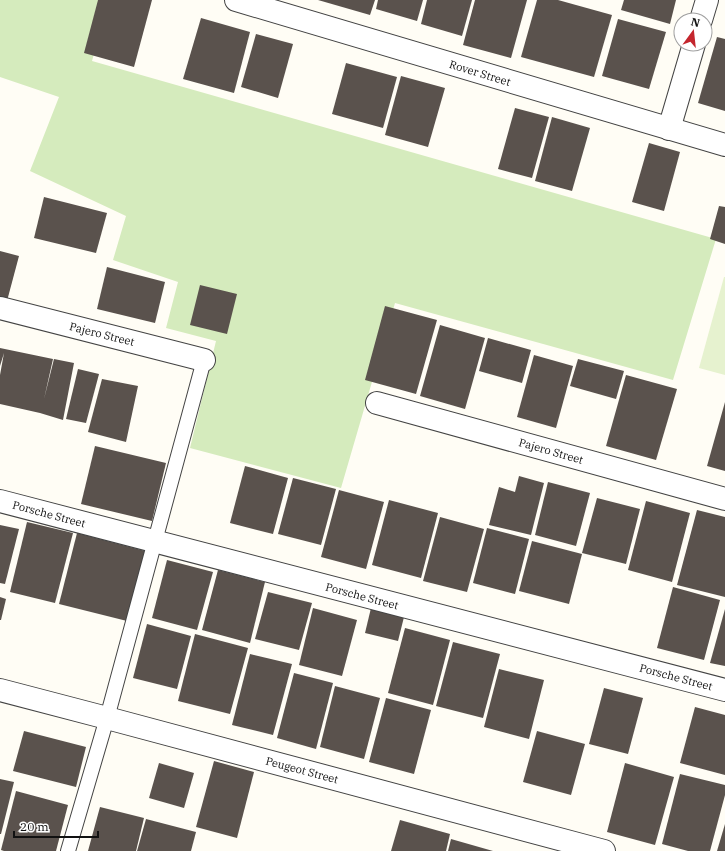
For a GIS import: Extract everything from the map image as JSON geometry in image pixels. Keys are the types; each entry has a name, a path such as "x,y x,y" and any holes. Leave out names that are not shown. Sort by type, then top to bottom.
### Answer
{"street":[{"name":"Rover Street","path":"236,0 725,145"},
{"path":"703,12 707,0"},
{"path":"669,129 692,52"},
{"name":"Pajero Street","path":"0,308 204,360"},
{"name":"Pajero Street","path":"377,403 725,499"},
{"name":"Porsche Street","path":"0,501 725,690"},
{"name":"Peugeot Street","path":"0,690 604,851"}],"lane":[{"path":"68,851 107,718 204,360"}],"green space":[{"path":"0,0 109,0 92,61 716,239 673,380 395,303 341,488 190,448 216,341 166,328 178,282 113,260 126,216 30,171 59,97 0,77"},
{"path":"725,277 725,375 699,368"}],"building":[{"path":"98,0 152,0 134,67 84,53"},
{"path":"318,0 375,0 370,15"},
{"path":"378,0 423,0 417,21 376,9"},
{"path":"427,0 472,0 462,36 421,24"},
{"path":"475,0 527,0 511,58 463,45"},
{"path":"537,0 558,0 612,15 594,77 521,57"},
{"path":"624,0 676,0 670,24 621,10"},
{"path":"201,18 250,32 234,93 183,79"},
{"path":"618,19 666,32 649,89 602,76"},
{"path":"256,34 293,44 278,98 241,87"},
{"path":"717,37 725,39 725,111 698,103"},
{"path":"346,63 397,77 383,128 332,114"},
{"path":"401,76 445,88 428,147 385,135"},
{"path":"515,108 549,117 532,178 498,169"},
{"path":"552,117 590,128 572,191 535,181"},
{"path":"649,143 680,152 664,211 632,202"},
{"path":"44,197 107,213 96,253 34,238"},
{"path":"719,206 725,207 725,244 710,239"},
{"path":"0,251 19,256 7,301 0,299"},
{"path":"107,267 165,282 155,323 97,309"},
{"path":"200,285 237,294 227,334 190,325"},
{"path":"385,306 437,320 416,394 365,380"},
{"path":"440,325 485,338 465,409 420,396"},
{"path":"488,338 531,350 522,383 479,371"},
{"path":"0,348 53,359 44,399 54,359 74,363 63,420 0,404 0,375 4,353 0,366"},
{"path":"534,355 573,366 556,428 517,417"},
{"path":"578,359 624,371 616,399 570,386"},
{"path":"78,369 99,374 86,423 66,419"},
{"path":"626,375 677,389 656,460 606,446"},
{"path":"102,379 138,386 126,442 88,432"},
{"path":"725,402 725,471 707,466"},
{"path":"95,446 166,463 152,521 81,504"},
{"path":"245,466 288,478 273,534 230,523"},
{"path":"519,476 544,483 531,535 489,525 499,487 515,492"},
{"path":"293,478 336,489 321,545 278,534"},
{"path":"548,482 590,493 576,546 535,535"},
{"path":"339,490 384,502 366,569 321,557"},
{"path":"597,498 640,509 626,564 582,553"},
{"path":"389,500 438,513 421,578 372,565"},
{"path":"646,501 690,513 672,582 628,570"},
{"path":"697,510 725,517 725,597 677,585"},
{"path":"440,517 484,529 467,592 423,581"},
{"path":"27,522 73,533 55,603 10,592"},
{"path":"0,525 19,529 5,584 0,583"},
{"path":"487,528 529,539 515,594 473,583"},
{"path":"77,533 149,552 131,622 59,604"},
{"path":"532,541 582,554 569,604 519,591"},
{"path":"167,560 213,572 197,630 152,618"},
{"path":"218,570 265,582 250,643 202,630"},
{"path":"673,587 720,600 704,660 657,648"},
{"path":"268,592 312,603 299,650 255,639"},
{"path":"0,597 6,599 1,620 0,620"},
{"path":"313,608 357,620 342,676 299,665"},
{"path":"371,608 404,617 398,641 365,633"},
{"path":"725,609 725,666 710,663"},
{"path":"147,624 191,636 177,689 133,678"},
{"path":"405,628 450,640 433,705 388,693"},
{"path":"195,634 248,648 230,714 178,701"},
{"path":"453,642 500,654 483,718 436,706"},
{"path":"250,654 292,664 273,735 232,725"},
{"path":"499,669 544,680 529,739 484,727"},
{"path":"294,673 333,683 316,749 277,738"},
{"path":"335,686 380,698 364,759 320,747"},
{"path":"604,688 643,698 628,754 589,744"},
{"path":"386,698 431,710 414,774 369,762"},
{"path":"695,707 725,715 725,775 680,763"},
{"path":"24,731 86,747 76,787 13,771"},
{"path":"537,731 585,744 571,795 523,782"},
{"path":"214,761 254,772 237,838 196,827"},
{"path":"159,763 194,773 184,808 149,798"},
{"path":"625,763 674,777 655,845 607,832"},
{"path":"680,774 725,785 725,795 710,851 688,851 662,844"},
{"path":"0,779 14,782 1,834 0,834"},
{"path":"16,791 68,805 56,851 1,850"},
{"path":"100,807 144,818 136,851 88,851"},
{"path":"146,819 196,832 191,851 137,851"},
{"path":"400,820 450,834 446,851 391,851"},
{"path":"725,824 725,851 717,851"},
{"path":"451,839 493,851 448,851"}]}
